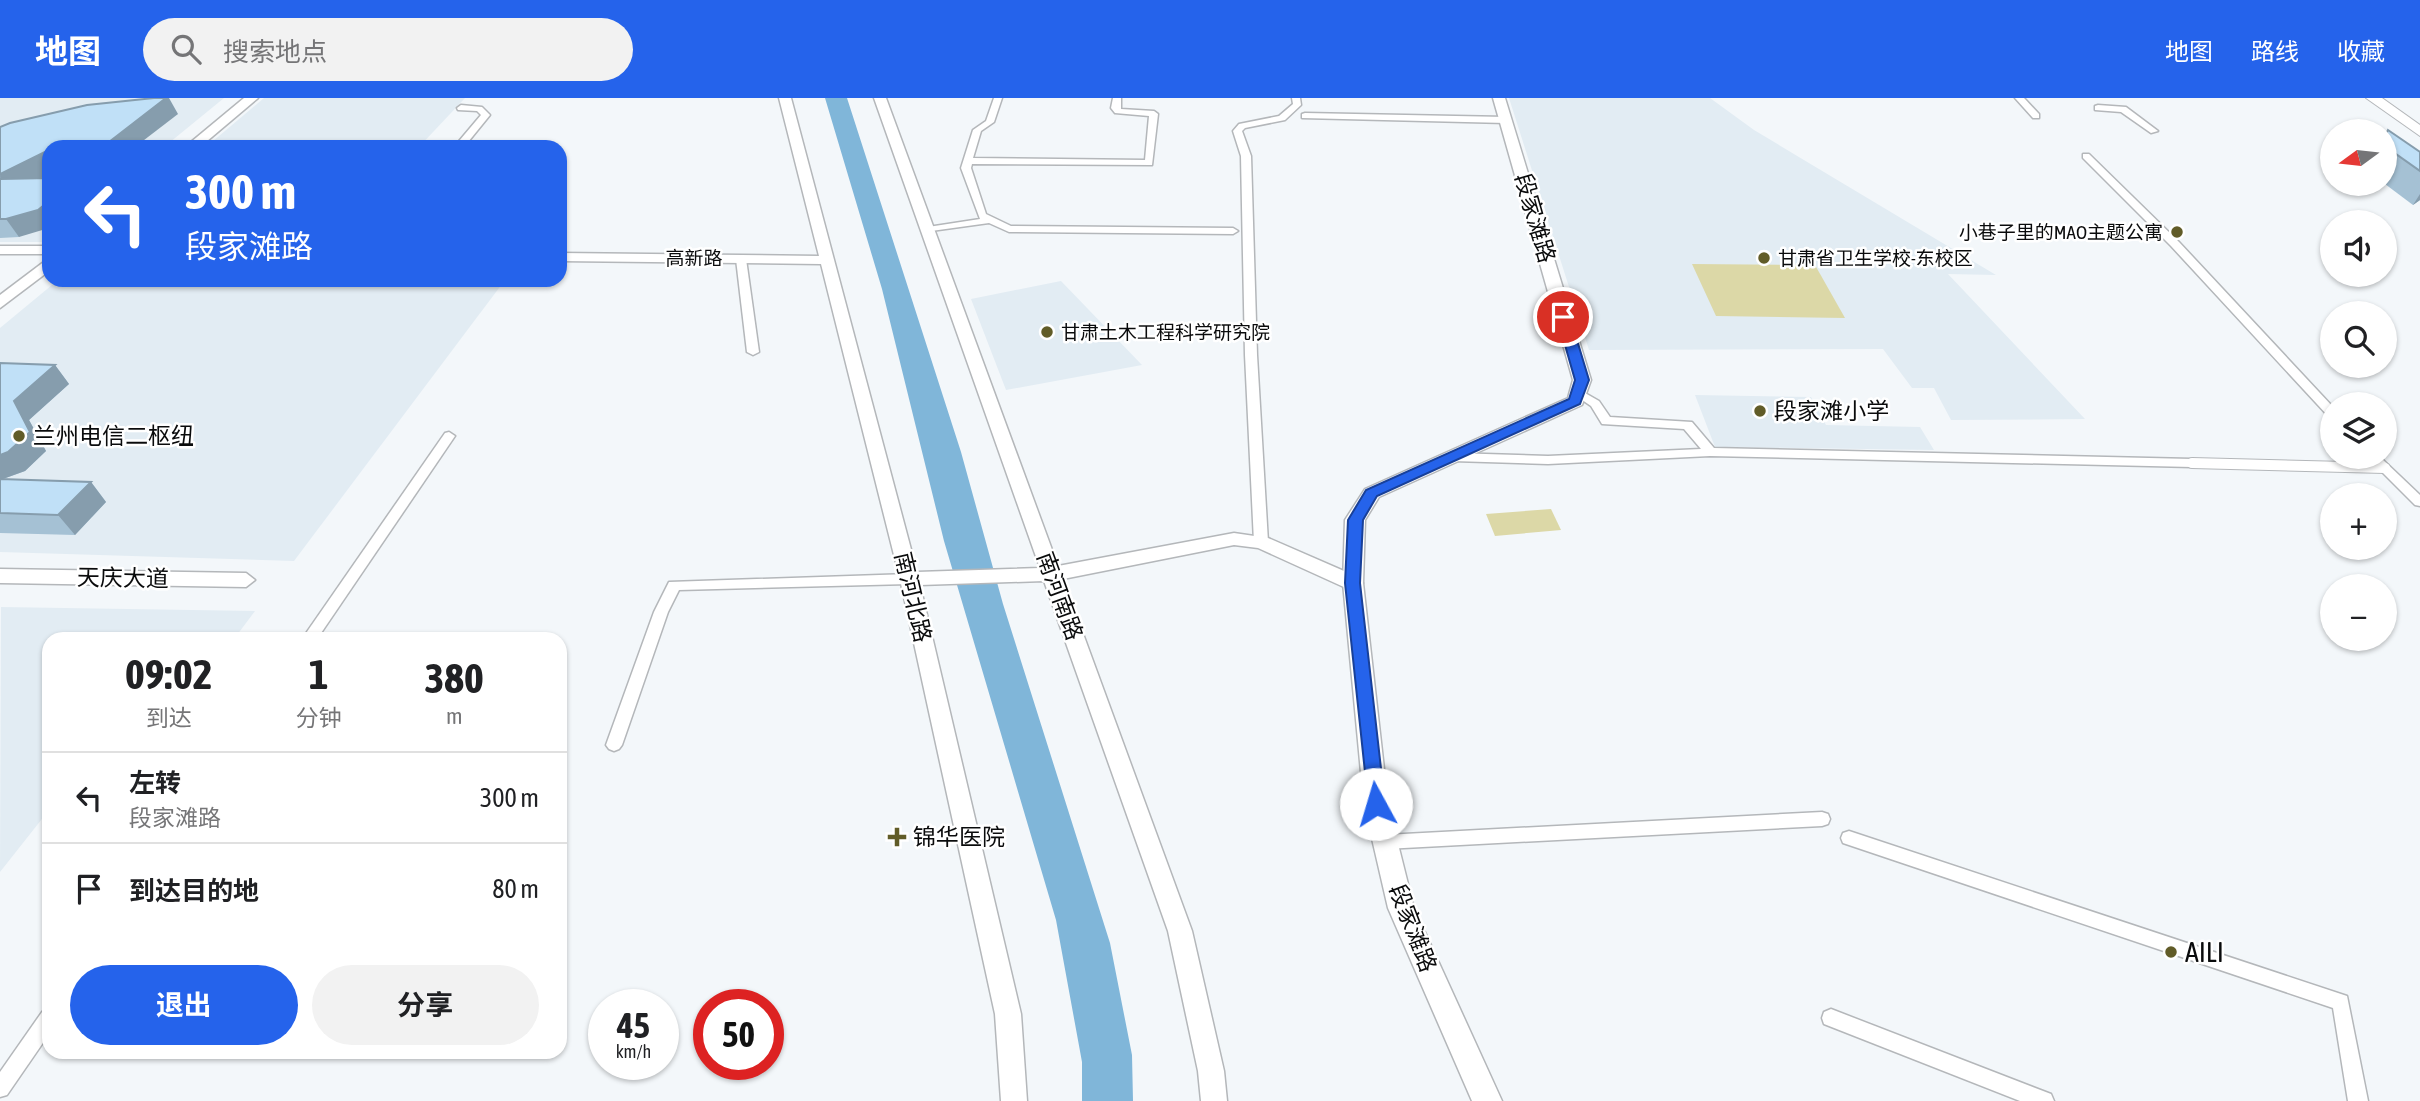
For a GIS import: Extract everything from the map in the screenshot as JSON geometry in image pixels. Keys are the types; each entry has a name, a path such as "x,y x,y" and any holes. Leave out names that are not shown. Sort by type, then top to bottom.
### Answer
{"main road":[{"path":"200,140 251,98"},
{"name":"段家滩路","path":"1487,1101 1401,908 1376,804 1353,583 1355,520 1372,493 1576,401 1582,380 1499,98"},
{"path":"2373,98 2420,132"},
{"path":"2387,98 2420,122"},
{"path":"0,303 42,269"}],"street":[{"name":"南河北路","path":"785,98 909,579 1008,1014 1014,1101"},
{"name":"南河南路","path":"880,98 1180,932 1211,1071 1214,1101"},
{"path":"998,98 990,122 977,130 966,168 982,216 1009,229 1233,231"},
{"path":"968,161 1150,163 1154,114 1118,111 1117,98"},
{"path":"1261,542 1251,355 1246,156 1237,131 1242,126 1282,118 1297,104 1296,98"},
{"path":"2019,98 2036,116"},
{"path":"461,108 479,109 486,115 465,140"},
{"path":"2098,108 2123,109 2154,131"},
{"path":"1305,116 1506,120"},
{"path":"2086,156 2175,244 2320,400"},
{"path":"928,230 991,220"},
{"path":"0,250 42,250"},
{"name":"高新路","path":"567,257 828,260"},
{"path":"741,259 754,352"},
{"path":"1578,393 1595,404 1606,421 1688,425 1710,452"},
{"path":"314,632 449,436"},
{"path":"1453,457 1548,460 1710,452 2320,466"},
{"path":"2386,469 2420,502"},
{"path":"614,744 661,612 674,585 935,580 1053,574 1234,539 1261,542 1353,583"},
{"name":"天庆大道","path":"0,576 246,580"},
{"path":"1385,842 1822,820"},
{"path":"1849,838 2341,1002 2358,1101"},
{"path":"1830,1018 2044,1101"},
{"path":"0,1088 42,1028"}],"shaded area":[{"path":"0,98 224,98 173,140 42,140 42,242 0,242"},
{"path":"264,98 465,98 426,140 214,140"},
{"name":"甘肃省卫生学校-东校区","path":"1509,98 1710,98 1754,130 1996,275 1948,274 2085,419 1951,420 1934,388 1912,388 1883,349 1589,350"},
{"path":"1692,264 1815,265 1845,318 1716,316"},
{"name":"甘肃土木工程科学研究院","path":"1061,281 1142,365 1006,390 971,299"},
{"path":"50,287 500,287 294,561 0,552 0,328"},
{"name":"段家滩小学","path":"1695,395 1811,397 1826,425 1920,427 1934,450 1715,447"},
{"path":"1551,509 1561,530 1495,536 1486,514"},
{"path":"1,607 255,611 239,632 42,632 42,819 0,872"}],"water":[{"path":"825,98 847,98 961,452 1003,604 1110,943 1132,1055 1133,1101 1082,1101 1082,1062 1056,920 944,541 882,289"}],"building":[{"path":"166,98 112,140 42,140 42,153 0,174 0,127 87,105"},
{"path":"2398,137 2420,152 2420,171 2398,155"},
{"path":"42,178 42,207 0,219 0,179"},
{"path":"0,363 55,365 14,401 30,432 8,452 0,455"},
{"path":"0,479 91,482 58,515 0,513"}],"place":[{"name":"小巷子里的MAO主题公寓","path":"2177,232"},
{"name":"甘肃省卫生学校-东校区","path":"1764,258"},
{"name":"甘肃土木工程科学研究院","path":"1047,332"},
{"name":"段家滩小学","path":"1760,411"},
{"name":"兰州电信二枢纽","path":"19,436"},
{"name":"锦华医院","path":"897,837"},
{"name":"AILI","path":"2171,952"}],"route":[{"path":"1376,804 1353,583 1355,520 1372,493 1576,401 1582,380 1563,317"}]}
